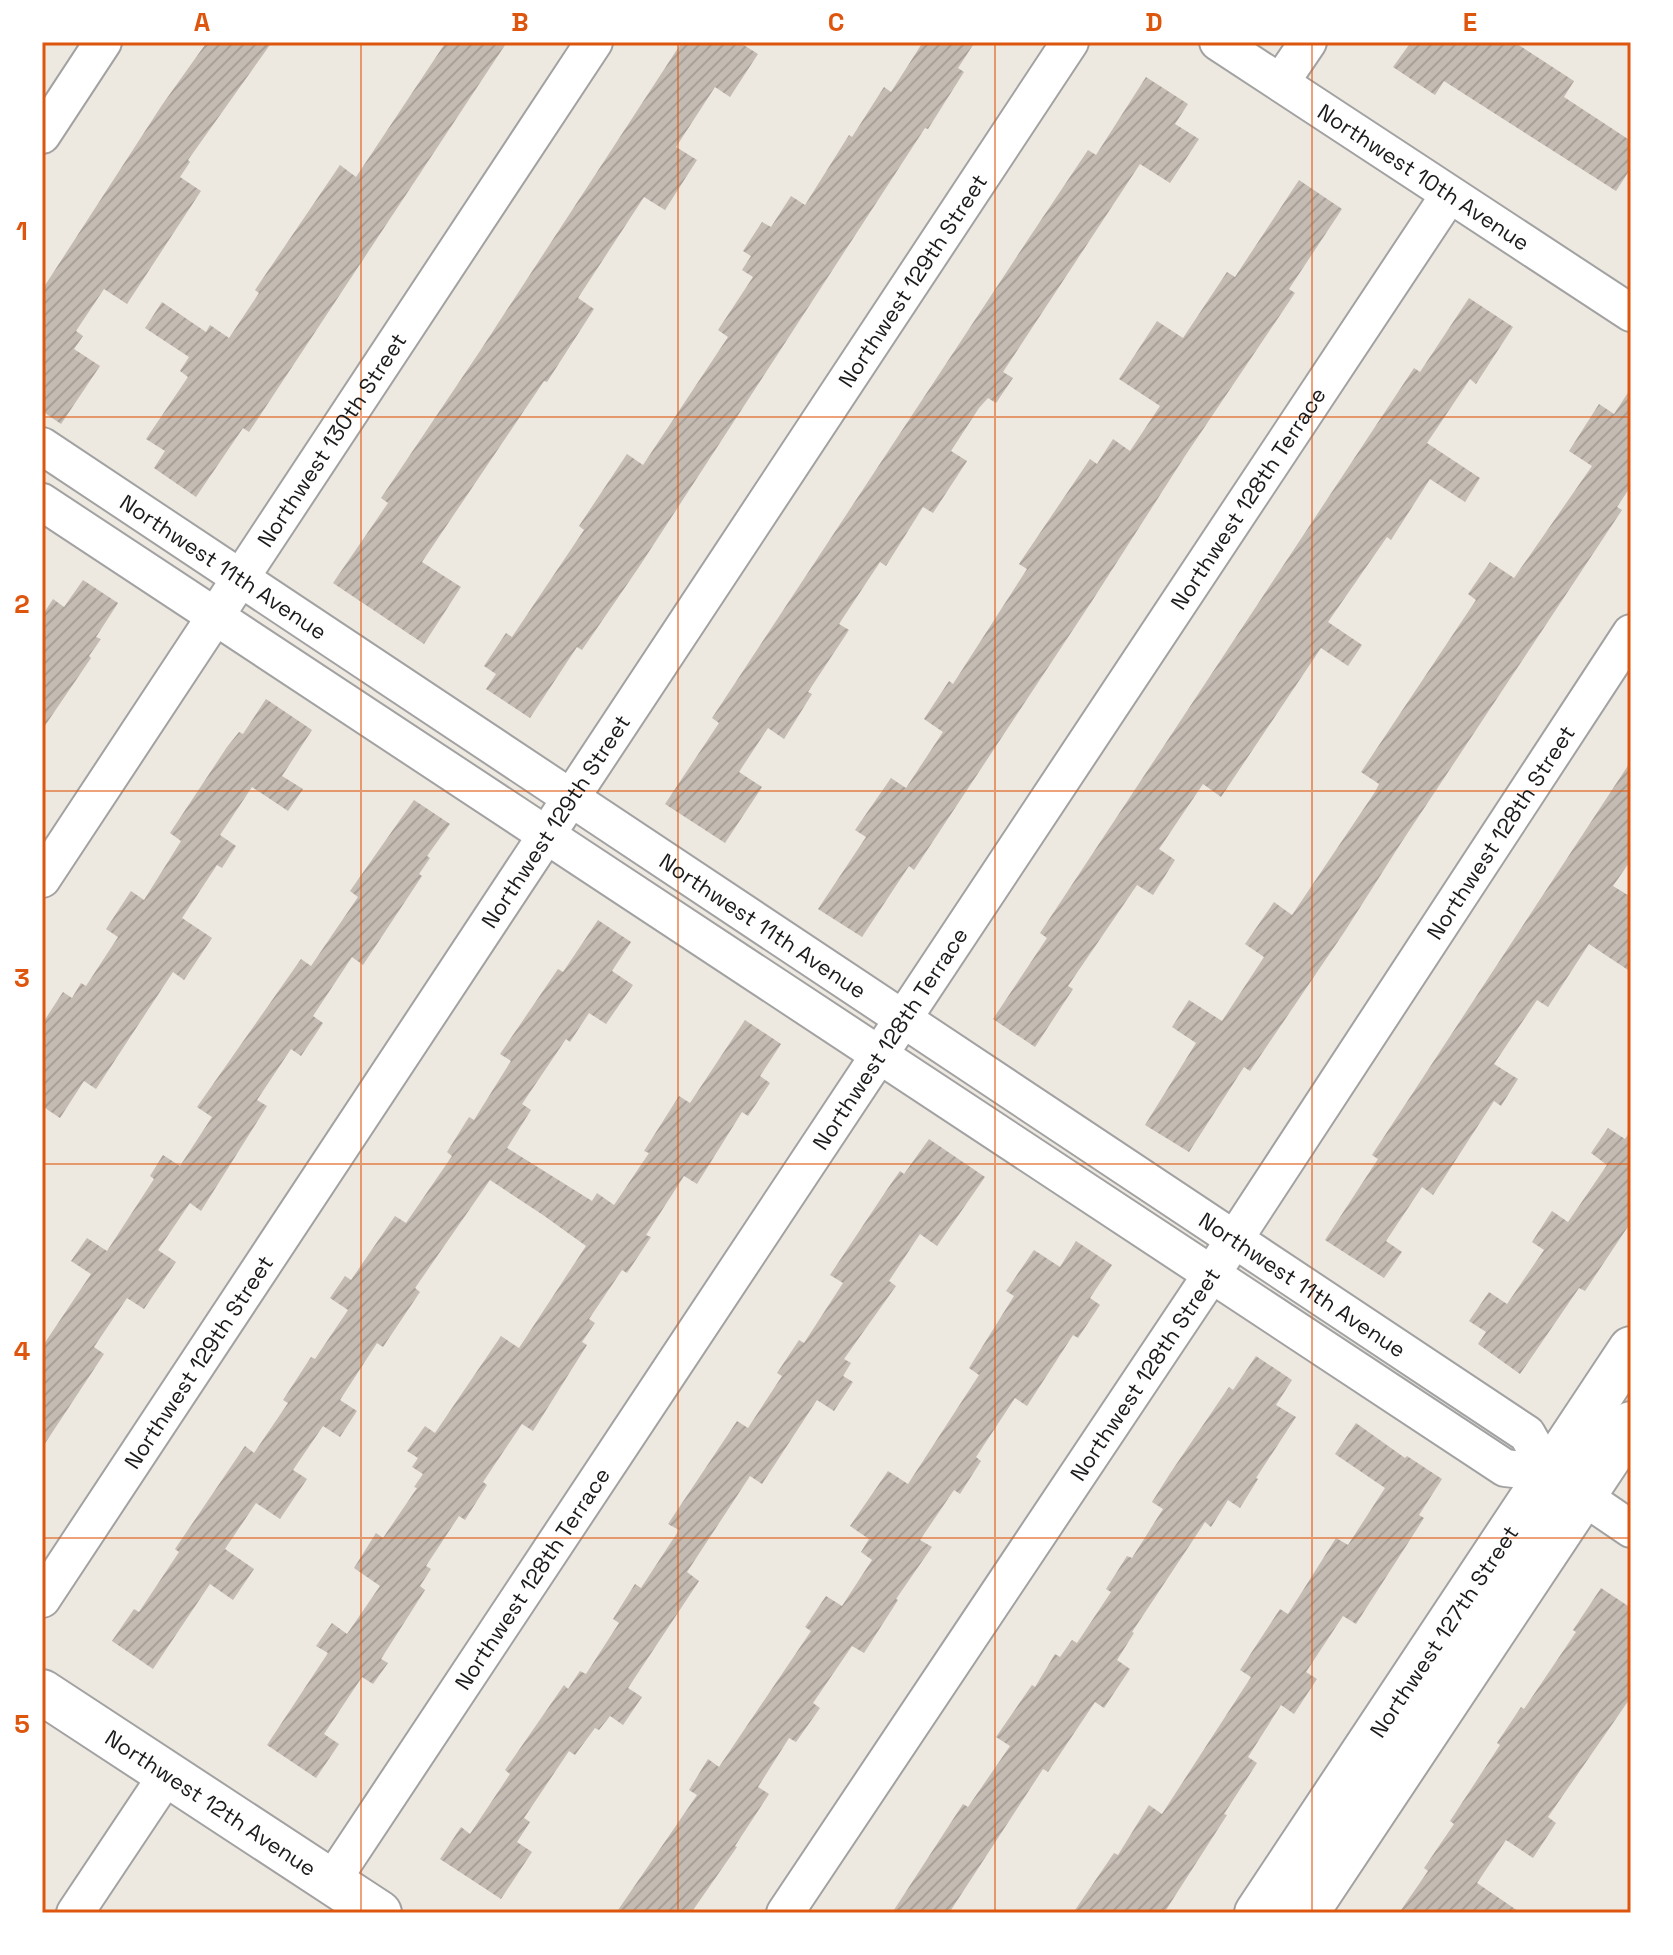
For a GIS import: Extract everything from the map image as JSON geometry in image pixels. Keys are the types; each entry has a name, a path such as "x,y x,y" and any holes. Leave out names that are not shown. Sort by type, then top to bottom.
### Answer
{"street":[{"path":"42,135 103,42"},
{"name":"Northwest 130th Street","path":"42,879 594,42"},
{"name":"Northwest 129th Street","path":"42,1599 1070,42"},
{"name":"Northwest 10th Avenue","path":"1218,42 1631,313"},
{"path":"1281,82 1308,42"},
{"name":"Northwest 128th Terrace","path":"331,1882 1449,195"},
{"name":"Northwest 11th Avenue","path":"42,446 1527,1434 1566,1485 1631,1529"},
{"name":"Northwest 11th Avenue","path":"42,502 1505,1468 1566,1485"},
{"name":"Northwest 128th Street","path":"785,1913 1211,1275 1631,633"},
{"name":"Northwest 127th Street","path":"1306,1913 1566,1485 1631,1349"},
{"name":"Northwest 127th Street","path":"1257,1913 1566,1485 1631,1424"},
{"name":"Northwest 12th Avenue","path":"42,1692 379,1913"},
{"path":"75,1913 167,1775"}],"building":[{"path":"207,42 272,42 188,160 190,162 180,177 201,191 127,304 104,289 76,331 83,336 74,349 100,366 61,424 42,411 42,290 162,105"},
{"path":"446,42 507,42 249,432 243,428 196,497 154,468 165,451 146,439 188,377 180,371 189,357 145,328 162,302 206,332 210,325 229,338 259,293 255,290 340,165 356,177"},
{"path":"682,42 739,42 758,54 730,97 715,87 676,147 697,160 665,210 644,197 578,298 594,309 422,562 461,587 424,644 333,583 388,503 381,498"},
{"path":"923,42 975,42 958,68 964,72 928,129 925,128 639,567 582,650 577,647 530,718 486,689 496,674 484,666 506,633 512,637 584,530 579,526 627,454 643,465 728,337 718,330 753,277 742,270 751,256 743,251 762,222 771,227 791,196 805,205 849,135 852,137 884,87 891,92"},
{"path":"1411,42 1514,42 1574,81 1564,97 1631,141 1631,168 1616,191 1444,81 1435,95 1393,67"},
{"path":"1146,77 1188,104 1175,124 1199,139 1170,183 1140,164 1003,372 1013,378 996,403 988,398 979,408 951,451 967,461 933,513 923,507 886,566 880,562 839,624 849,630 808,692 812,694 784,739 768,728 739,772 762,787 725,843 665,804 719,723 712,718 1088,150 1096,155"},
{"path":"1299,180 1342,209 1289,289 1295,293 914,870 909,866 862,937 818,909 866,837 855,830 891,778 906,788 943,732 924,719 949,681 953,684 1027,569 1019,564 1090,459 1097,464 1113,439 1130,451 1160,406 1119,379 1157,321 1183,338 1227,272 1235,277"},
{"path":"1469,298 1513,327 1476,384 1470,379 1427,443 1480,478 1465,502 1430,479 1391,540 1387,537 1328,622 1362,645 1348,666 1321,648 1221,797 1203,784 1159,849 1175,860 1153,895 1137,885 1068,986 1073,989 1035,1047 993,1019 1047,938 1040,933 1414,368 1420,372"},
{"path":"1631,388 1631,486 1617,507 1622,510 1345,931 1250,1071 1244,1067 1189,1152 1145,1125 1196,1043 1172,1027 1189,1000 1222,1021 1264,957 1245,944 1274,902 1292,915 1375,792 1379,784 1361,772 1476,600 1468,594 1490,562 1514,578 1592,466 1569,451 1599,404 1614,414"},
{"path":"83,580 118,603 96,637 101,639 89,656 91,658 42,730 42,616 53,599 64,607"},
{"path":"266,699 312,730 282,776 303,789 288,811 252,787 220,835 236,846 222,868 217,865 182,918 212,938 184,980 173,972 96,1089 84,1081 60,1118 42,1106 42,1024 63,992 72,998 81,983 86,986 118,937 106,929 131,891 144,900 181,841 170,833 227,747 239,732 243,734"},
{"path":"1631,761 1631,860 1613,886 1631,897 1631,972 1589,944 1548,1007 1537,1000 1494,1064 1518,1079 1501,1106 1494,1101 1433,1195 1422,1187 1386,1241 1402,1252 1384,1278 1325,1240 1378,1159 1372,1155"},
{"path":"414,800 450,824 427,856 430,858 419,874 422,876 363,965 352,957 313,1016 323,1023 301,1056 291,1049 257,1100 267,1106 201,1211 190,1203 158,1250 176,1262 144,1309 127,1298 94,1347 104,1354 42,1448 42,1347 91,1274 71,1261 87,1238 107,1251 154,1179 150,1176 163,1155 180,1166 212,1117 197,1107 301,959 311,966 358,897 350,891"},
{"path":"598,920 631,942 612,971 633,985 606,1024 589,1013 570,1042 566,1039 522,1104 531,1110 507,1148 592,1201 597,1193 614,1205 649,1153 644,1151 679,1096 690,1103 745,1020 781,1044 760,1076 770,1083 748,1116 742,1112 697,1184 684,1176 646,1235 651,1237 627,1273 622,1270 589,1319 595,1323 582,1342 587,1345 533,1431 522,1424 483,1482 487,1485 465,1520 459,1516 426,1566 431,1569 420,1586 425,1590 381,1659 388,1663 373,1684 362,1677 324,1734 339,1744 316,1778 267,1745 328,1653 316,1646 332,1623 347,1634 380,1586 354,1568 376,1533 383,1538 417,1488 414,1487 423,1474 412,1467 418,1458 407,1451 425,1426 435,1433 501,1336 519,1348 586,1246 543,1215 490,1180 415,1288 420,1292 383,1347 377,1343 340,1400 357,1411 340,1437 323,1426 293,1470 307,1479 280,1519 256,1503 225,1549 254,1569 233,1600 210,1584 153,1669 112,1641 134,1609 139,1612 179,1552 175,1549 245,1446 254,1453 288,1403 283,1400 311,1357 315,1359 348,1310 330,1298 345,1276 351,1280 395,1216 406,1223 452,1156 447,1152 469,1117 474,1120 511,1061 500,1054 558,969 563,972"},
{"path":"1608,1128 1625,1139 1631,1130 1631,1222 1585,1291 1579,1288 1520,1374 1478,1344 1486,1332 1469,1321 1489,1292 1507,1304 1544,1250 1532,1242 1552,1211 1568,1222 1607,1165 1591,1153"},
{"path":"929,1139 985,1177 937,1246 920,1234 889,1281 896,1286 844,1359 851,1363 843,1376 853,1382 834,1411 817,1400 762,1484 750,1476 687,1572 699,1581 628,1688 642,1697 623,1725 610,1716 599,1730 595,1728 575,1755 569,1751 524,1818 530,1822 517,1842 532,1852 501,1899 440,1859 461,1827 470,1834 510,1774 505,1770 564,1685 568,1689 580,1671 586,1674 619,1623 613,1619 635,1584 641,1588 679,1530 668,1524 737,1421 748,1428 782,1376 777,1373 799,1340 804,1343 843,1283 830,1275 900,1171 904,1174"},
{"path":"1076,1241 1112,1265 1090,1298 1100,1305 1078,1338 1073,1335 1027,1406 1015,1398 976,1457 981,1461 960,1494 954,1490 920,1540 932,1547 864,1653 852,1646 813,1703 820,1708 796,1742 789,1738 758,1787 769,1794 737,1847 691,1913 616,1913 697,1795 689,1790 708,1759 719,1767 811,1631 805,1627 826,1596 842,1606 872,1560 861,1552 869,1539 850,1526 888,1471 908,1484 979,1375 969,1368 1014,1296 1006,1291 1034,1250 1060,1267"},
{"path":"1256,1356 1292,1380 1276,1405 1296,1417 1240,1508 1228,1500 1211,1527 1205,1522 1132,1632 1117,1660 1130,1669 1104,1708 1095,1702 1048,1772 1043,1769 949,1913 892,1913 963,1804 968,1807 1010,1746 996,1737 1032,1685 1035,1687 1055,1654 1060,1657 1072,1640 1077,1643 1111,1592 1106,1589 1127,1556 1132,1558 1163,1509 1152,1502 1229,1387 1233,1390"},
{"path":"1356,1423 1405,1458 1407,1456 1442,1479 1419,1515 1424,1518 1356,1624 1343,1616 1306,1672 1317,1679 1294,1714 1281,1705 1248,1757 1257,1763 1164,1913 1073,1913 1114,1853 1118,1855 1149,1805 1162,1814 1251,1677 1240,1670 1280,1609 1288,1614 1336,1538 1348,1545 1385,1488 1335,1454"},
{"path":"1601,1588 1631,1608 1631,1697 1548,1817 1556,1823 1533,1858 1506,1840 1477,1883 1521,1913 1399,1913 1428,1871 1424,1868 1454,1824 1450,1821 1500,1745 1497,1743 1576,1632 1573,1630"}]}
